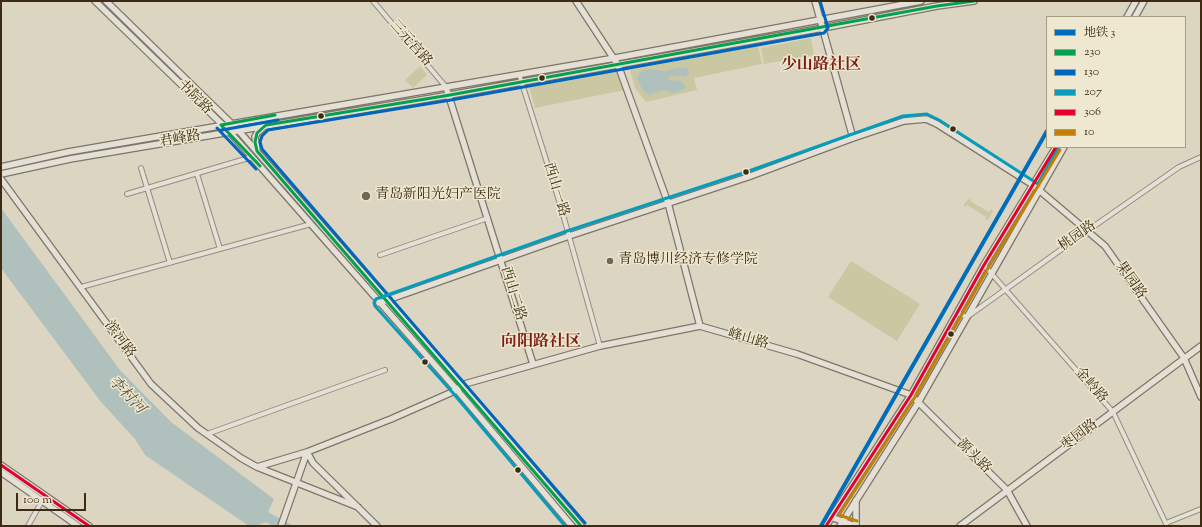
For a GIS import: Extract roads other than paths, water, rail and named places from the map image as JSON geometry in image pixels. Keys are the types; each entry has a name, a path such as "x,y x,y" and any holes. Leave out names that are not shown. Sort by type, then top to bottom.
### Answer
{"main road":[{"name":"书院路","path":"95,1 221,125 229,131 457,390 572,526"},
{"path":"576,1 615,58 618,65 668,203 700,326"},
{"path":"815,1 853,138"},
{"name":"君峰路","path":"1,166 68,152 231,123 615,58 821,21 921,1"},
{"name":"君峰路","path":"1,174 70,159 229,131 450,95 823,28 938,3 974,1"},
{"path":"1128,16 1136,1"},
{"path":"1136,16 1144,1"},
{"name":"书院路","path":"110,2 238,130 257,151 461,385 581,526"},
{"name":"西山二路","path":"446,87 450,95 534,364"},
{"name":"果园路","path":"379,303 569,236 748,177 853,138 904,121 926,119 937,124 1033,185 1105,246 1184,358 1201,397"},
{"path":"257,151 255,142 257,133 266,125"},
{"path":"826,526 911,395 984,265 1055,148"},
{"path":"841,524 918,403 1063,148"},
{"name":"滨河路","path":"1,179 82,287 151,384 176,409 206,435 241,458 358,507"},
{"name":"峰山路","path":"461,385 600,346 700,326 797,354 911,395"},
{"name":"枣园路","path":"960,526 1201,346"},
{"path":"257,466 307,452 391,419 457,390 461,385"},
{"name":"源头路","path":"911,395 1007,490 1027,526"},
{"path":"281,526 290,496 307,452"},
{"path":"307,452 313,463 377,526"},
{"path":"1,465 89,526"},
{"path":"1,472 78,526"},
{"path":"831,517 841,524 855,526 856,500"}],"street":[{"name":"三元宫路","path":"373,1 446,87"},
{"name":"西山一路","path":"519,74 569,236 600,346"},
{"path":"127,194 252,157"},
{"name":"桃园路","path":"967,317 1179,167 1201,157"},
{"path":"140,168 170,263"},
{"path":"197,174 220,249"},
{"path":"380,255 489,218"},
{"path":"82,287 311,224"},
{"name":"金岭路","path":"984,265 1113,412 1166,524"},
{"path":"957,313 967,317"},
{"path":"206,435 385,370"},
{"path":"28,526 42,501"},
{"path":"1166,524 1201,509"}],"water":[{"path":"677,68 686,68 690,72 686,77 671,75 668,78 671,81 679,80 686,87 675,93 664,90 649,95 643,91 637,78 640,72 649,69 665,71"},
{"name":"李村河","path":"1,208 120,370 171,422 274,499 268,512 294,526 272,526 266,522 256,526 249,526 145,455 135,439 101,402 1,268"}],"metro line":[{"name":"3","path":"821,526 1046,133"}],"place":[{"name":"青岛新阳光妇产医院","path":"366,196"},
{"name":"青岛博川经济专修学院","path":"610,261"}],"district":[{"name":"少山路社区","path":"821,66"},
{"name":"向阳路社区","path":"541,343"}]}
